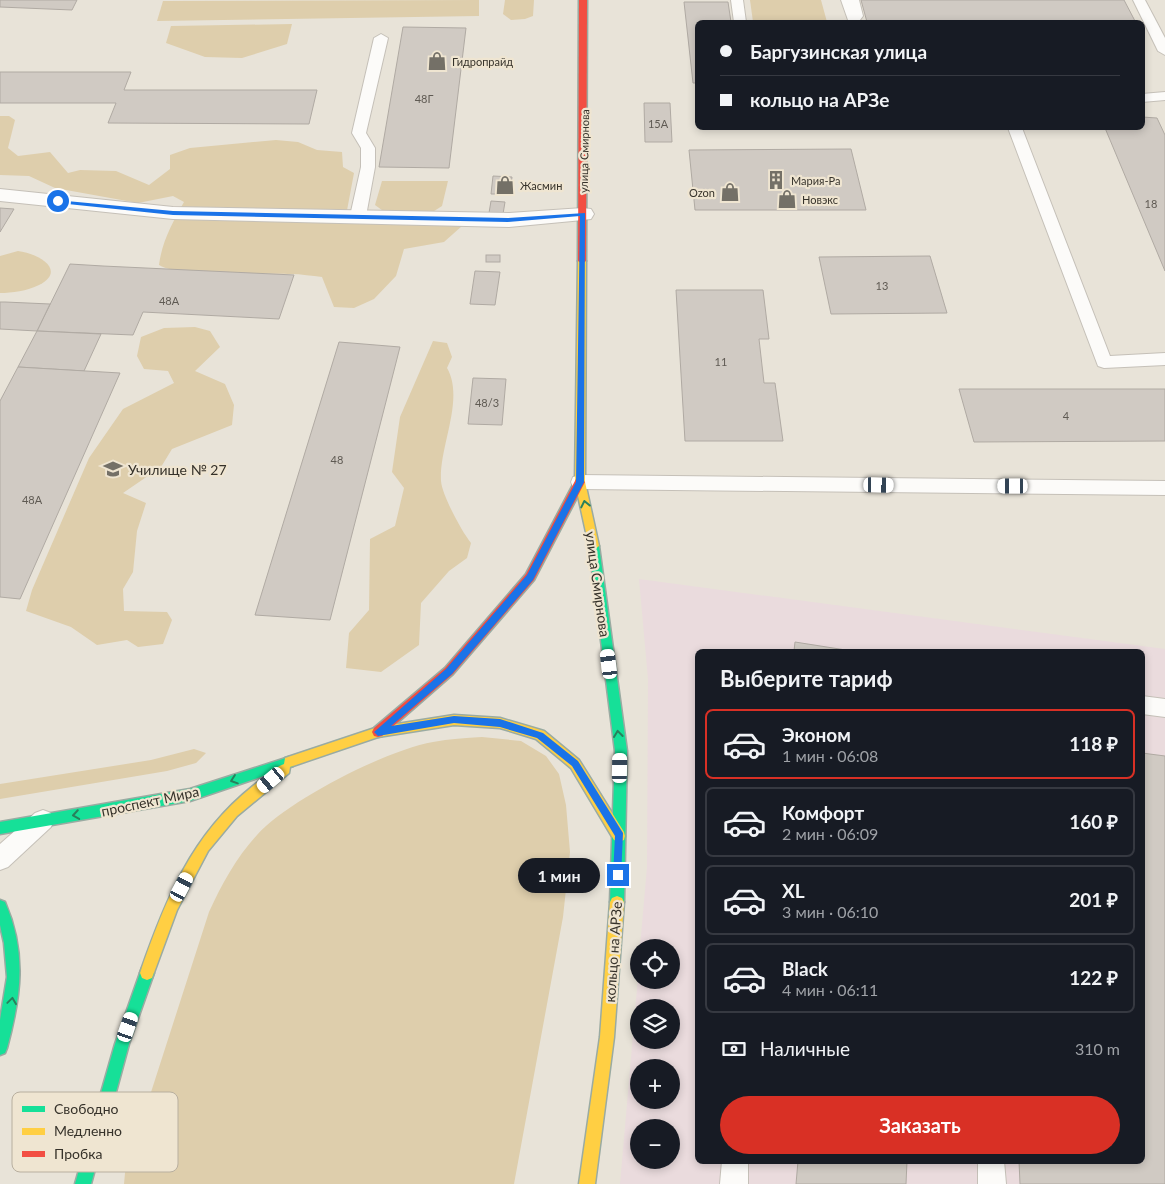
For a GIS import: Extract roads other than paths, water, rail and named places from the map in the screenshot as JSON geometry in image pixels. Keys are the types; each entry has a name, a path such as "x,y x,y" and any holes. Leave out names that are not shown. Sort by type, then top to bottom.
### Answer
{"main road":[{"name":"улица Смирнова","path":"583,0 580,482 594,547 620,751 619,836"},
{"name":"улица Смирнова","path":"378,732 449,671 530,577 580,482"},
{"path":"109,1092 122,1044 164,922 200,853 231,813 297,758 378,732 454,720 500,723 540,735 575,764 619,836"},
{"name":"проспект Мира","path":"0,828 190,795 297,758"},
{"name":"кольцо на АРЗе","path":"587,1184 608,1028 616,934 619,836"},
{"path":"0,906 9,924 17,966 10,1009 0,1048"}],"street":[{"path":"0,195 173,213 508,220 583,214"}],"lane":[{"path":"737,0 740,20"},
{"path":"1138,0 1145,20"},
{"path":"1145,21 1149,33 1165,50"},
{"path":"358,216 368,167 368,148 359,133 381,38"},
{"path":"1145,98 1165,96"},
{"path":"1016,130 1104,362 1165,359"},
{"path":"580,482 1165,488"},
{"path":"1145,705 1165,708"},
{"path":"0,859 43,820"},
{"path":"734,1184 735,1164"},
{"path":"991,1164 992,1184"}],"place":[{"name":"Гидропрайд","path":"437,61"},
{"name":"Мария-Ра","path":"776,180"},
{"name":"Жасмин","path":"505,185"},
{"name":"Ozon","path":"730,192"},
{"name":"Новэкс","path":"787,199"},
{"name":"Училище № 27","path":"113,469"}]}
